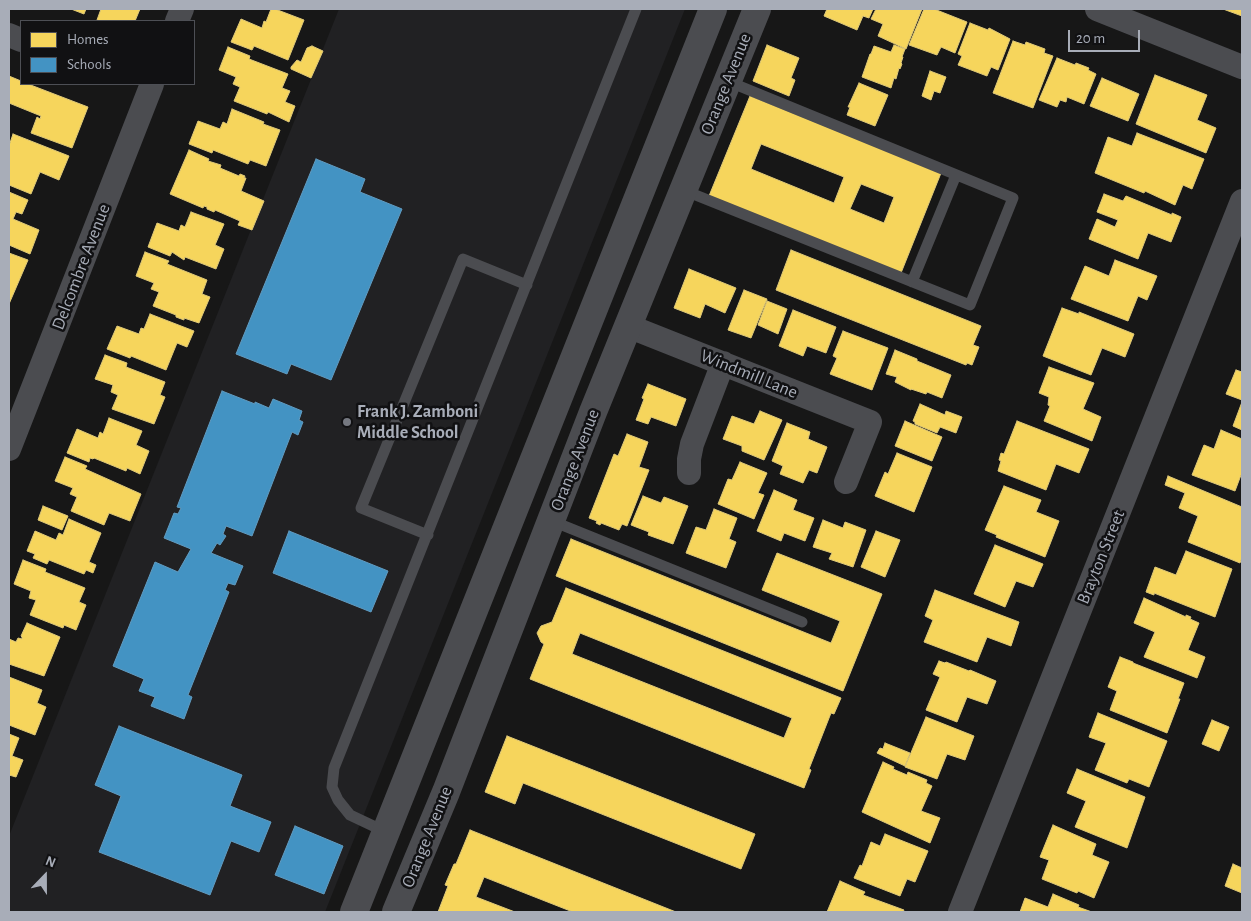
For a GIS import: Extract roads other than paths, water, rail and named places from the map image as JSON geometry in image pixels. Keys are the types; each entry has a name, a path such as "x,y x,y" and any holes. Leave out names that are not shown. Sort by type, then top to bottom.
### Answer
{"street":[{"path":"354,912 712,9"},
{"name":"Orange Avenue","path":"396,912 452,775 628,326 757,9"},
{"path":"1097,9 1242,67"},
{"name":"Delcombre Avenue","path":"9,449 145,86"},
{"name":"Brayton Street","path":"960,912 1242,201"},
{"name":"Windmill Lane","path":"628,326 870,422 846,482"},
{"path":"689,474 688,459 692,444 723,363"}],"lane":[{"path":"386,832 350,815 338,800 332,787 334,768 636,9"},
{"path":"683,190 970,305 1013,198 727,81"},
{"path":"912,282 956,175"},
{"path":"428,535 361,508 462,259 527,285"},
{"path":"552,521 802,622"}],"place":[{"name":"Frank J. Zamboni Middle School","path":"347,422"}]}
